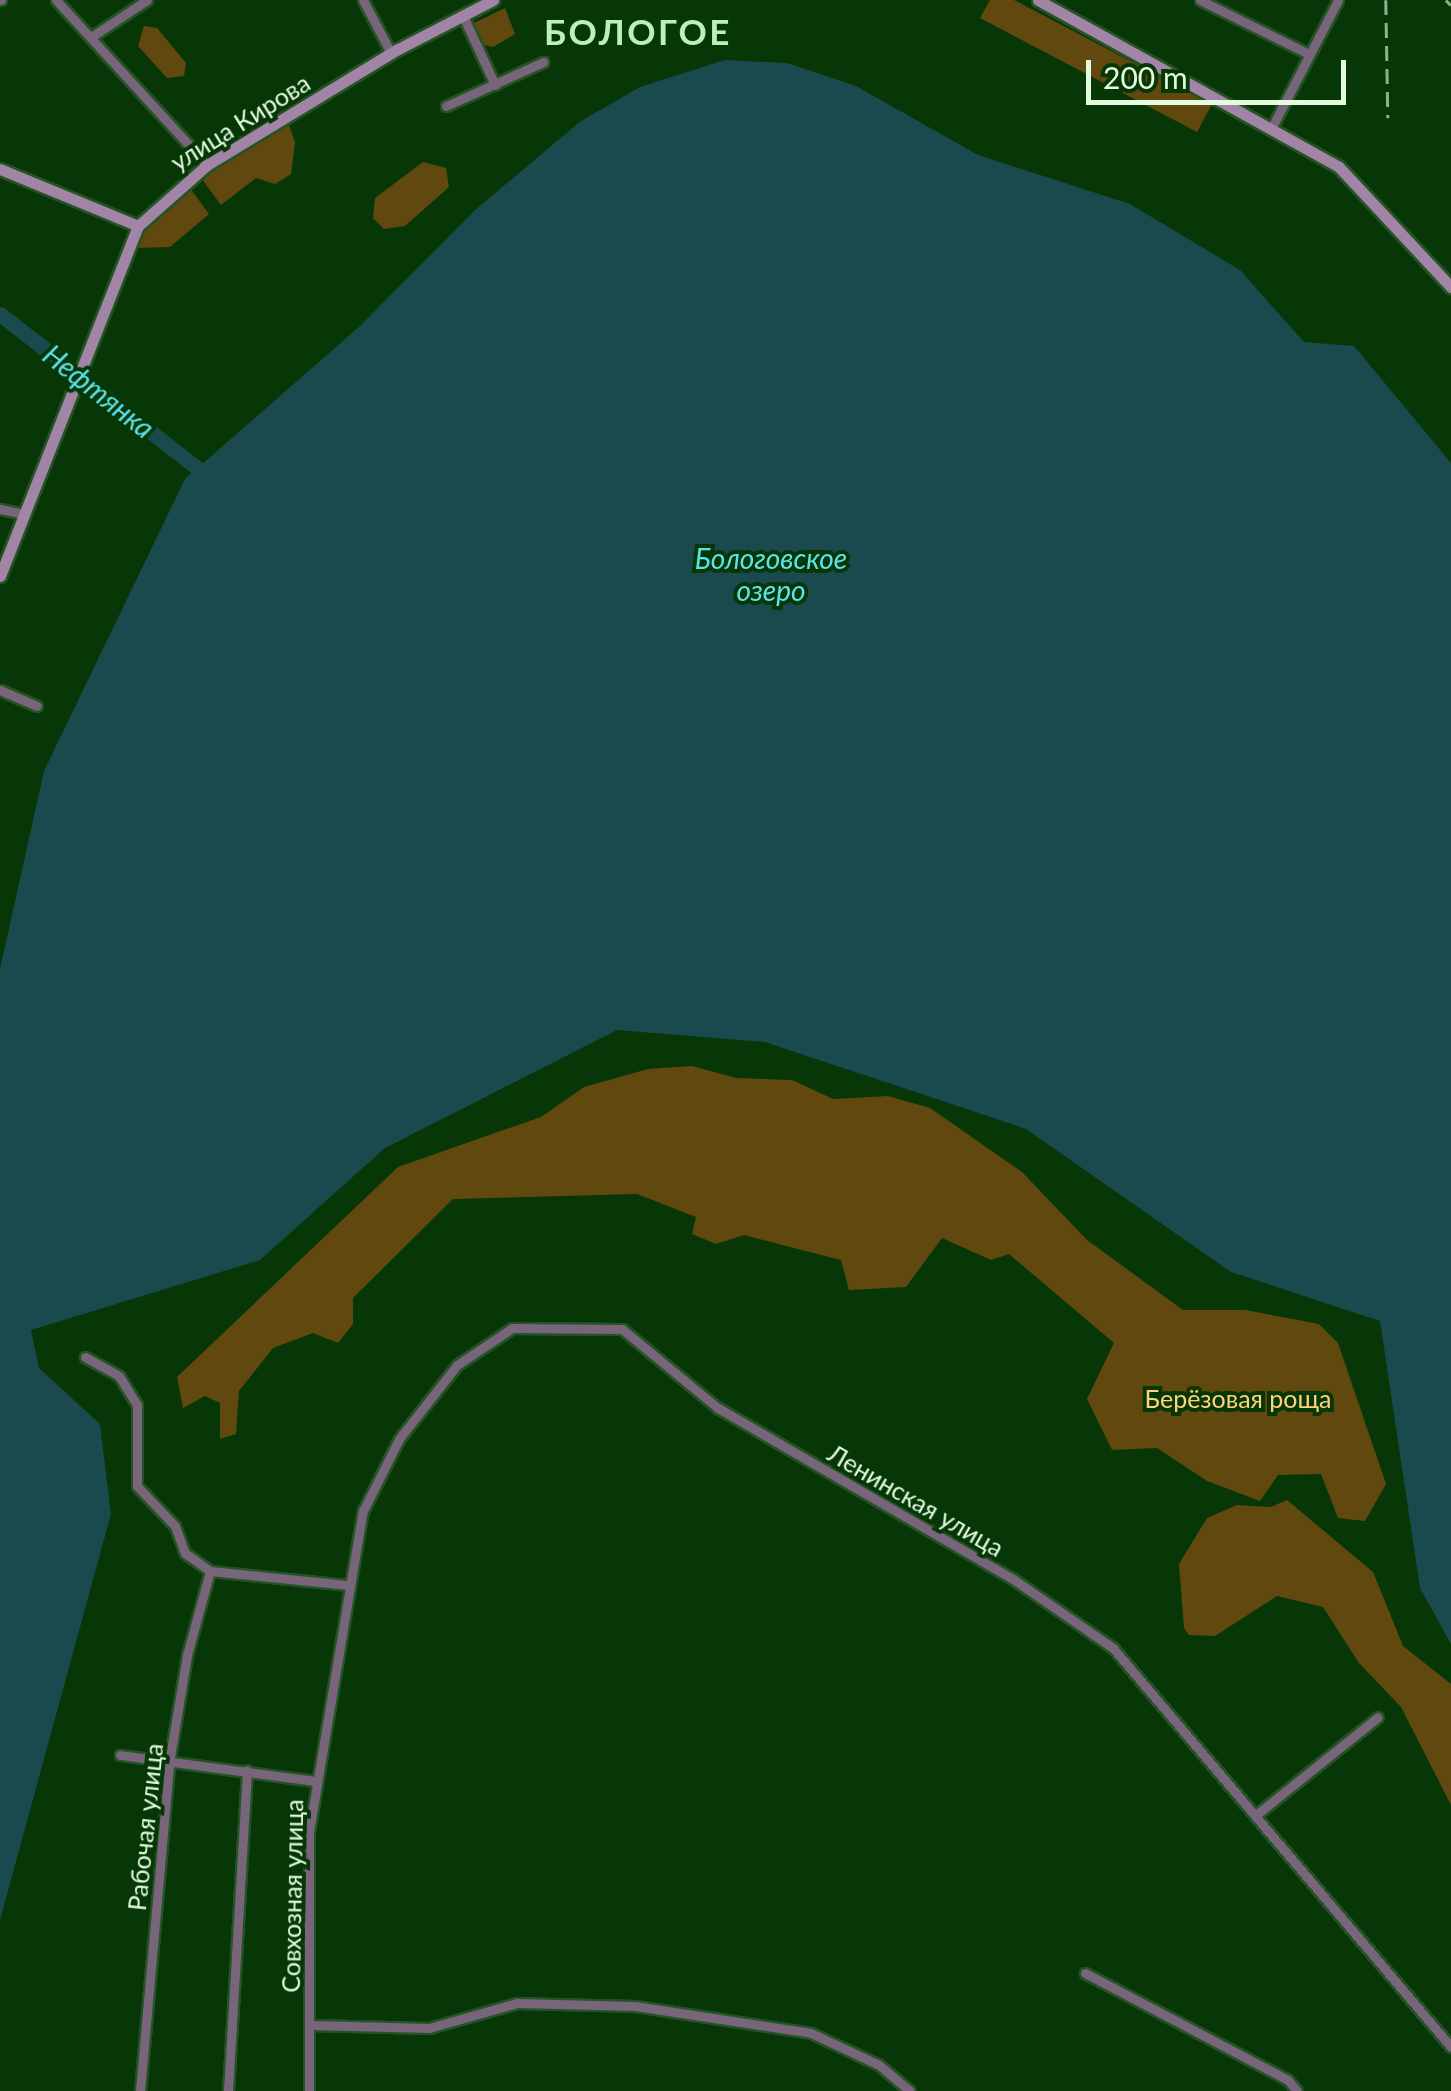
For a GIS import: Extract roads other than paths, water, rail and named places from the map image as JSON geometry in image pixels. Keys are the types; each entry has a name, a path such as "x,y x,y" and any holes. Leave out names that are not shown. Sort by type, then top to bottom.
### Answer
{"main road":[{"name":"улица Кирова","path":"0,576 138,226 207,164 391,53 493,0"},
{"path":"1038,0 1339,167 1451,286"},
{"path":"0,169 138,226"}],"street":[{"path":"56,0 207,164"},
{"path":"91,38 147,0"},
{"path":"363,0 391,53"},
{"path":"1200,0 1309,54"},
{"path":"1272,127 1338,0"},
{"path":"462,16 496,85"},
{"path":"446,106 543,62"},
{"path":"0,509 24,514"},
{"path":"0,690 37,706"},
{"name":"Ленинская улица","path":"348,1585 364,1511 399,1438 457,1365 512,1328 622,1329 718,1408 1013,1578 1113,1648 1451,2047"},
{"path":"85,1357 119,1376 137,1405 137,1486 176,1526 185,1553 210,1571 348,1585"},
{"name":"Рабочая улица","path":"140,2091 169,1764 187,1654 210,1571"},
{"name":"Совхозная улица","path":"309,2091 314,1781 348,1585"},
{"path":"1256,1815 1378,1717"},
{"path":"120,1755 314,1781"},
{"path":"228,2091 247,1771"},
{"path":"1085,1973 1288,2080 1297,2091"},
{"path":"311,2024 429,2028 517,2003 634,2006 812,2034 879,2065 910,2091"}],"water":[{"name":"Бологовское озеро","path":"725,60 787,63 856,86 978,155 1130,204 1240,270 1304,342 1354,346 1451,463 1451,1644 1420,1588 1380,1321 1231,1272 1026,1129 765,1042 617,1030 385,1148 260,1260 31,1330 39,1368 100,1424 111,1514 0,1920 0,969 44,771 185,479 360,326 475,210 581,121 640,87"}],"waterway":[{"name":"Нефтянка","path":"0,314 197,468"}],"railway":[{"path":"1386,0 1388,118"},
{"path":"1446,0 1451,5"}],"district":[{"name":"БОЛОГОЕ","path":"638,31"}],"park label":[{"name":"Берёзовая роща","path":"1238,1398"}]}
